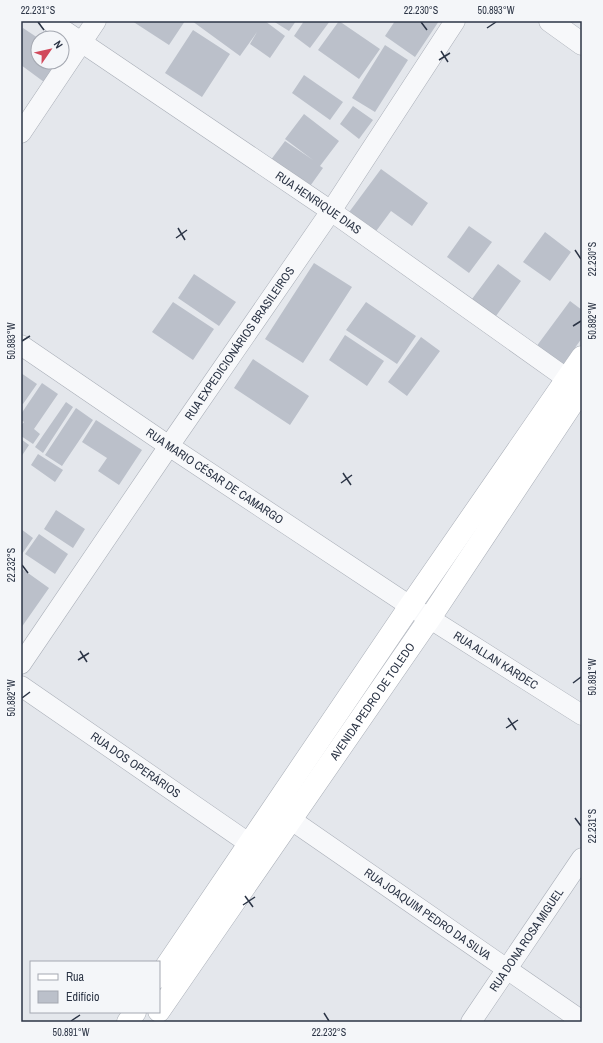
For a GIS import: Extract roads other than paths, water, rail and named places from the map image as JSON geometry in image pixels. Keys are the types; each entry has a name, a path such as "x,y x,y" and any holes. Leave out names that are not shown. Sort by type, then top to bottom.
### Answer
{"main road":[{"name":"AVENIDA PEDRO DE TOLEDO","path":"283,813 430,618 577,386 582,357"},
{"name":"AVENIDA PEDRO DE TOLEDO","path":"160,1009 410,606 577,386"},
{"name":"AVENIDA PEDRO DE TOLEDO","path":"160,975 258,850"},
{"path":"128,1022 134,1013"},
{"name":"AVENIDA PEDRO DE TOLEDO","path":"151,1022 158,1013"}],"street":[{"name":"RUA HENRIQUE DIAS","path":"50,21 331,211 577,386"},
{"path":"21,133 96,21"},
{"name":"RUA EXPEDICIONÁRIOS BRASILEIROS","path":"21,664 331,211 455,21"},
{"path":"550,21 582,44"},
{"name":"RUA MARIO CÉSAR DE CAMARGO","path":"21,345 169,446 410,606"},
{"name":"RUA ALLAN KARDEC","path":"410,606 582,715"},
{"name":"RUA DOS OPERÁRIOS","path":"21,686 258,850"},
{"name":"RUA JOAQUIM PEDRO DA SILVA","path":"283,813 582,1021"},
{"name":"RUA DONA ROSA MIGUEL","path":"471,1022 582,858"}]}
